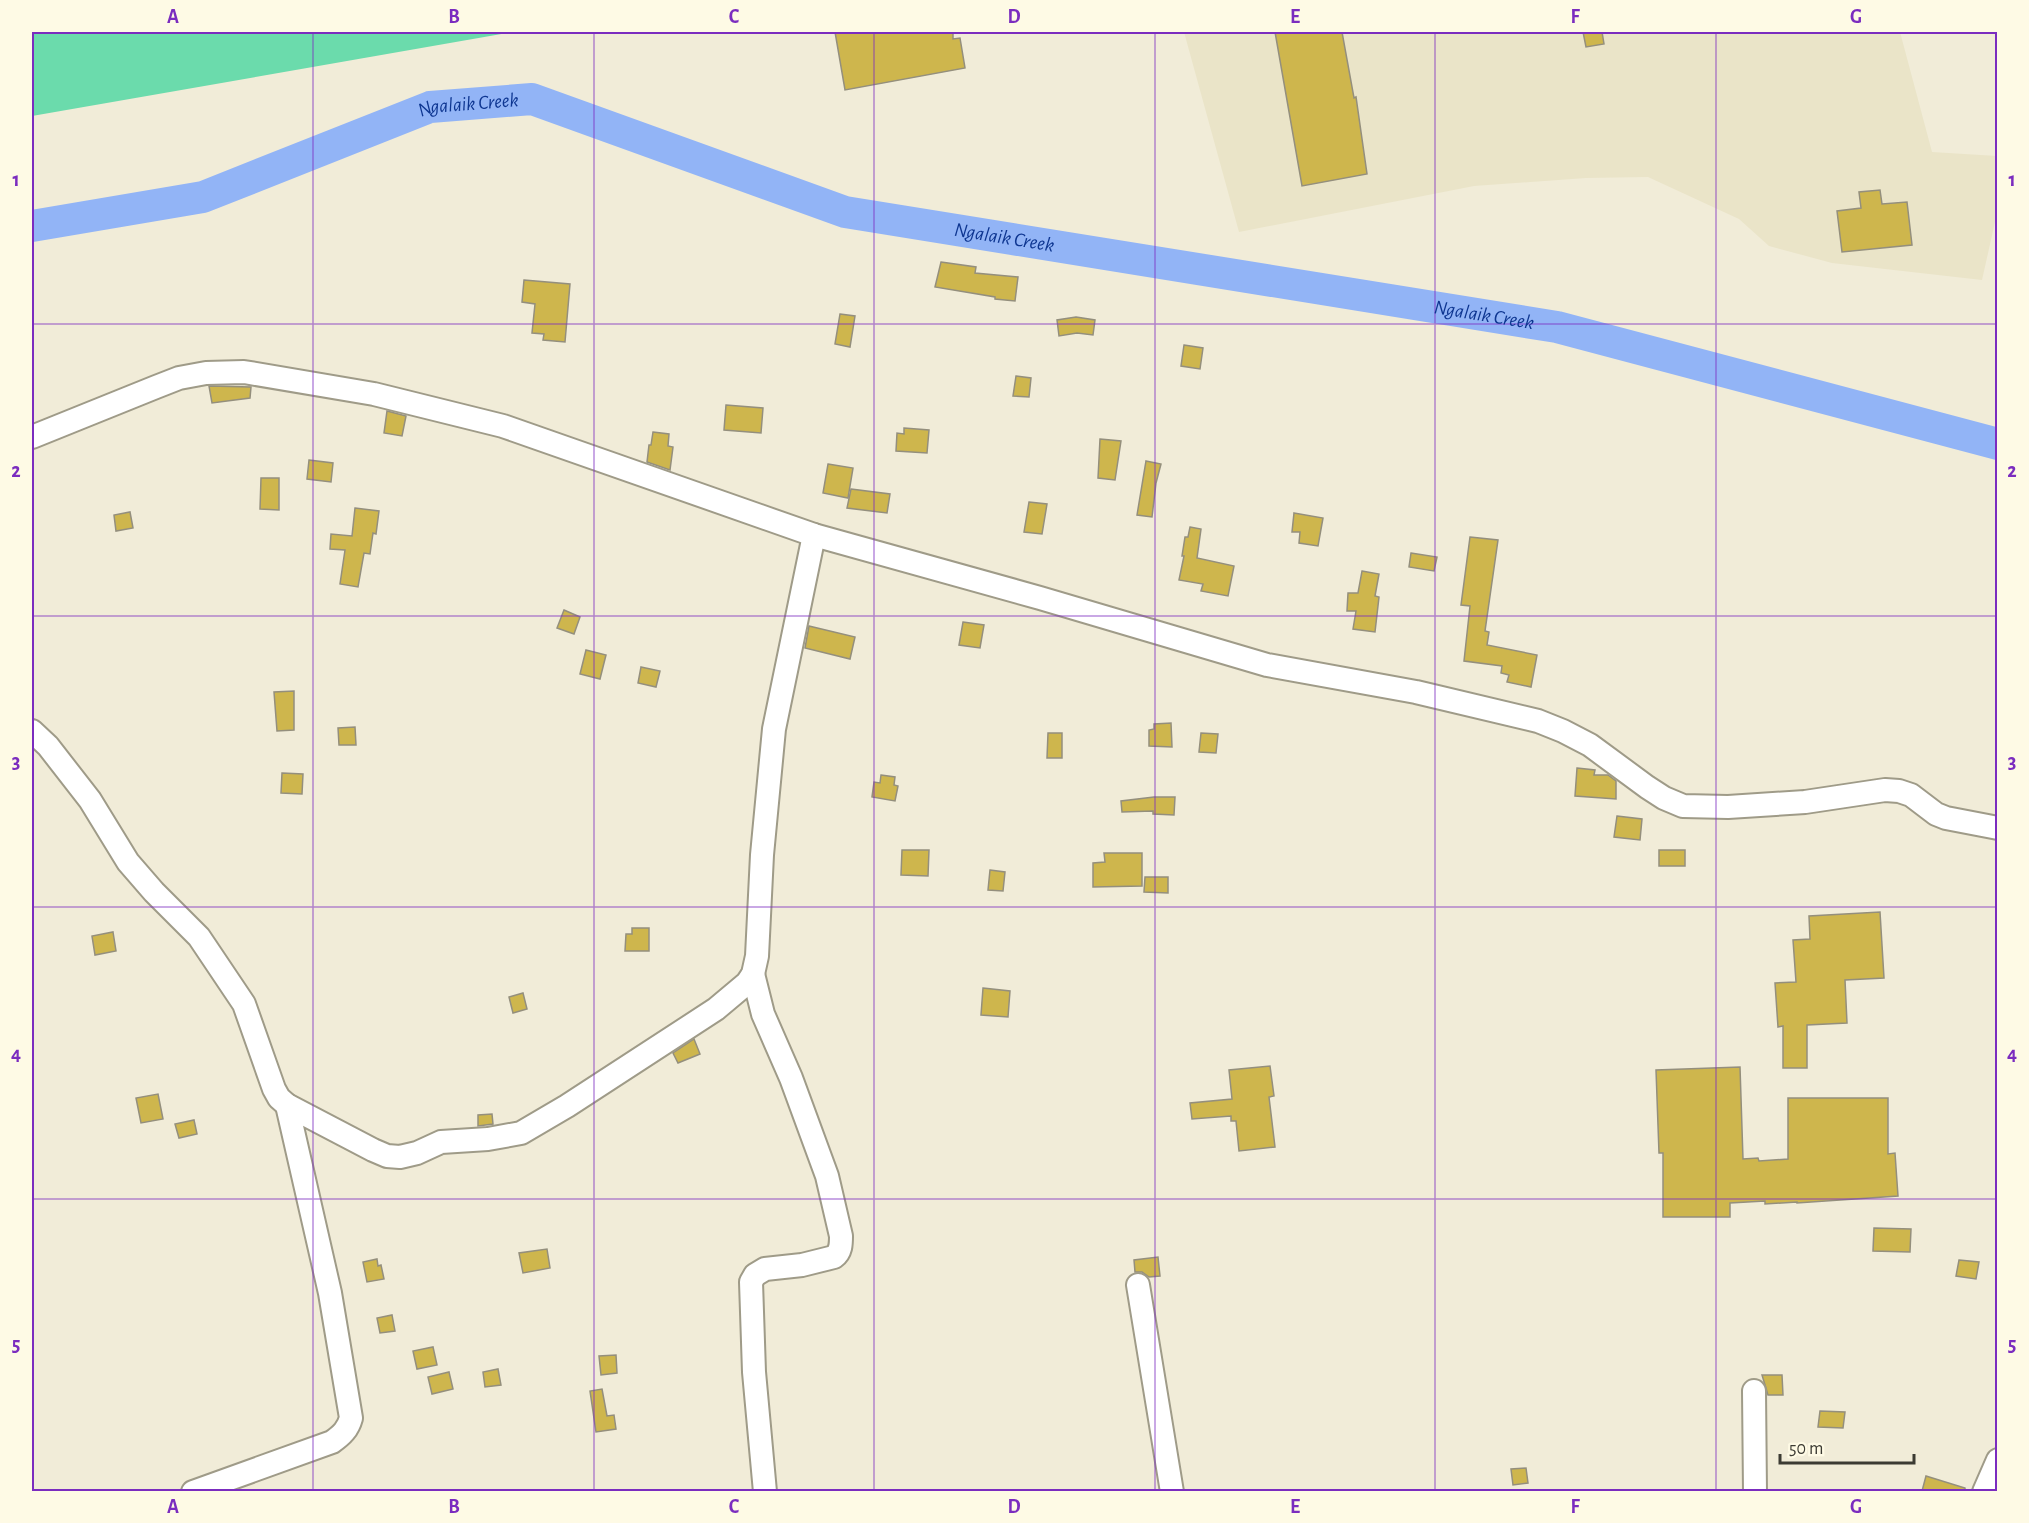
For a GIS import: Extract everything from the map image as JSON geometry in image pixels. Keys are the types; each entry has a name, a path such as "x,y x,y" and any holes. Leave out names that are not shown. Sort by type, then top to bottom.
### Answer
{"street":[{"path":"32,438 179,378 206,373 244,372 374,394 503,426 814,535 1267,665 1416,692 1538,721 1590,745 1655,792 1683,806 1728,807 1804,802 1886,790 1911,795 1936,814 1946,818 1998,828"},
{"path":"32,731 48,746 90,800 128,862 199,937 244,1004 274,1089 287,1105 387,1156 400,1157 417,1153 441,1142 488,1140 521,1132 567,1107 716,1009 747,983 753,974 757,956 762,855 774,729 814,535"},
{"path":"753,974 763,1014 791,1078 827,1176 841,1236 841,1246 834,1257 802,1265 765,1269 751,1282 754,1372 765,1491"},
{"path":"193,1491 332,1442 342,1435 351,1418 330,1293 287,1105"},
{"path":"1138,1285 1172,1491"},
{"path":"1754,1391 1755,1491"},
{"path":"1984,1491 1998,1460"}],"shaded area":[{"path":"1184,32 1900,32 1932,152 1997,156 1997,213 1982,280 1832,263 1769,246 1739,219 1648,177 1586,178 1474,186 1239,232"}],"green space":[{"path":"32,32 513,32 32,116"}],"building":[{"path":"835,32 953,32 953,39 960,38 965,68 845,90"},
{"path":"1275,32 1342,32 1354,98 1356,97 1367,174 1302,186"},
{"path":"1583,32 1602,32 1604,44 1586,47"},
{"path":"1880,190 1882,204 1907,202 1912,245 1842,252 1837,211 1861,208 1859,192"},
{"path":"941,262 976,267 975,273 1018,277 1015,301 935,287"},
{"path":"524,280 570,284 565,342 543,340 544,334 532,333 535,304 522,302"},
{"path":"840,314 855,316 850,347 835,344"},
{"path":"1076,317 1095,320 1093,335 1077,333 1059,336 1057,320"},
{"path":"1184,345 1203,348 1200,369 1181,366"},
{"path":"1016,376 1031,378 1029,397 1013,396"},
{"path":"209,386 251,387 250,398 212,403"},
{"path":"726,405 763,408 761,433 724,430"},
{"path":"387,411 406,416 402,436 384,433"},
{"path":"904,428 929,430 927,453 896,451 897,433 904,434"},
{"path":"653,432 669,434 668,446 673,447 670,470 647,462"},
{"path":"1100,439 1121,441 1115,480 1098,478"},
{"path":"309,460 333,463 331,482 307,479"},
{"path":"1146,461 1161,464 1152,517 1137,515"},
{"path":"828,464 853,468 848,498 823,493"},
{"path":"261,478 279,478 279,510 260,509"},
{"path":"851,489 890,494 887,513 847,508"},
{"path":"1029,502 1047,504 1042,534 1024,532"},
{"path":"355,508 379,511 370,554 364,553 358,587 340,584 345,550 330,549 331,534 352,536"},
{"path":"130,512 133,528 116,531 114,515"},
{"path":"1294,513 1323,518 1318,546 1299,543 1300,532 1292,532"},
{"path":"1190,527 1201,529 1197,558 1234,566 1228,596 1201,591 1203,584 1179,580 1185,537 1188,537"},
{"path":"1470,537 1498,540 1485,631 1489,632 1487,645 1537,655 1531,687 1507,682 1509,675 1501,673 1502,666 1464,661 1470,606 1461,605"},
{"path":"1411,553 1437,557 1434,571 1409,567"},
{"path":"1362,571 1379,574 1375,596 1379,597 1375,632 1353,629 1356,611 1347,611 1348,593 1358,593"},
{"path":"564,610 580,617 574,634 557,628"},
{"path":"963,622 984,625 980,648 959,645"},
{"path":"809,626 855,637 850,659 805,648"},
{"path":"586,650 606,655 600,679 580,674"},
{"path":"641,667 660,671 656,687 638,683"},
{"path":"294,691 294,730 277,731 274,692"},
{"path":"1171,723 1172,747 1149,746 1149,730 1154,729 1154,724"},
{"path":"355,727 356,745 339,745 338,728"},
{"path":"1048,733 1062,733 1062,758 1047,758"},
{"path":"1201,733 1218,734 1216,753 1199,752"},
{"path":"1577,768 1595,770 1594,775 1608,775 1616,781 1616,799 1575,796"},
{"path":"282,773 303,774 302,794 281,793"},
{"path":"881,775 895,777 894,785 898,786 895,801 872,797 874,782 880,783"},
{"path":"1175,797 1174,815 1153,814 1153,811 1122,812 1121,801"},
{"path":"1617,816 1642,819 1640,840 1614,837"},
{"path":"902,850 929,850 928,876 901,875"},
{"path":"1659,850 1685,850 1685,866 1659,866"},
{"path":"1104,853 1142,853 1142,886 1093,887 1093,863 1105,862"},
{"path":"990,870 1005,872 1003,891 988,890"},
{"path":"1145,877 1168,877 1168,893 1144,892"},
{"path":"1880,912 1884,978 1845,980 1847,1023 1807,1025 1807,1068 1783,1068 1783,1026 1778,1027 1775,983 1796,982 1793,940 1810,939 1809,916"},
{"path":"632,928 649,928 649,951 625,951 626,934 632,934"},
{"path":"113,932 116,951 95,955 92,936"},
{"path":"983,988 1010,991 1008,1017 981,1015"},
{"path":"523,993 527,1009 513,1013 509,997"},
{"path":"694,1039 700,1054 678,1063 673,1053"},
{"path":"1270,1066 1274,1096 1269,1097 1275,1147 1239,1151 1236,1121 1231,1121 1231,1116 1192,1119 1190,1103 1232,1099 1229,1070"},
{"path":"1740,1067 1743,1159 1758,1158 1759,1161 1788,1159 1788,1098 1888,1098 1888,1154 1895,1153 1898,1196 1797,1203 1765,1204 1765,1201 1730,1203 1730,1217 1663,1217 1663,1153 1659,1153 1656,1070"},
{"path":"158,1094 163,1119 141,1123 136,1098"},
{"path":"492,1114 493,1124 478,1126 478,1115"},
{"path":"194,1120 197,1134 179,1138 175,1124"},
{"path":"1874,1228 1911,1229 1910,1252 1873,1251"},
{"path":"547,1249 550,1268 523,1273 519,1253"},
{"path":"1158,1257 1160,1276 1149,1277 1142,1272 1135,1272 1134,1260"},
{"path":"377,1259 384,1279 367,1282 363,1262"},
{"path":"1959,1260 1979,1262 1976,1279 1956,1276"},
{"path":"392,1315 395,1331 380,1333 377,1318"},
{"path":"433,1347 437,1365 417,1369 413,1351"},
{"path":"616,1355 617,1373 601,1375 599,1356"},
{"path":"498,1369 501,1385 485,1387 483,1372"},
{"path":"449,1372 453,1389 432,1394 428,1377"},
{"path":"1762,1375 1782,1375 1783,1395 1768,1395"},
{"path":"602,1389 607,1416 614,1415 616,1429 596,1432 590,1391"},
{"path":"1820,1411 1845,1412 1843,1428 1818,1427"},
{"path":"1526,1468 1528,1483 1513,1485 1511,1469"},
{"path":"1926,1476 1965,1488 1965,1491 1922,1491"}],"waterway":[{"name":"Ngalaik Creek","path":"32,226 203,197 430,107 532,99 845,212 1557,327 1998,444"}]}
